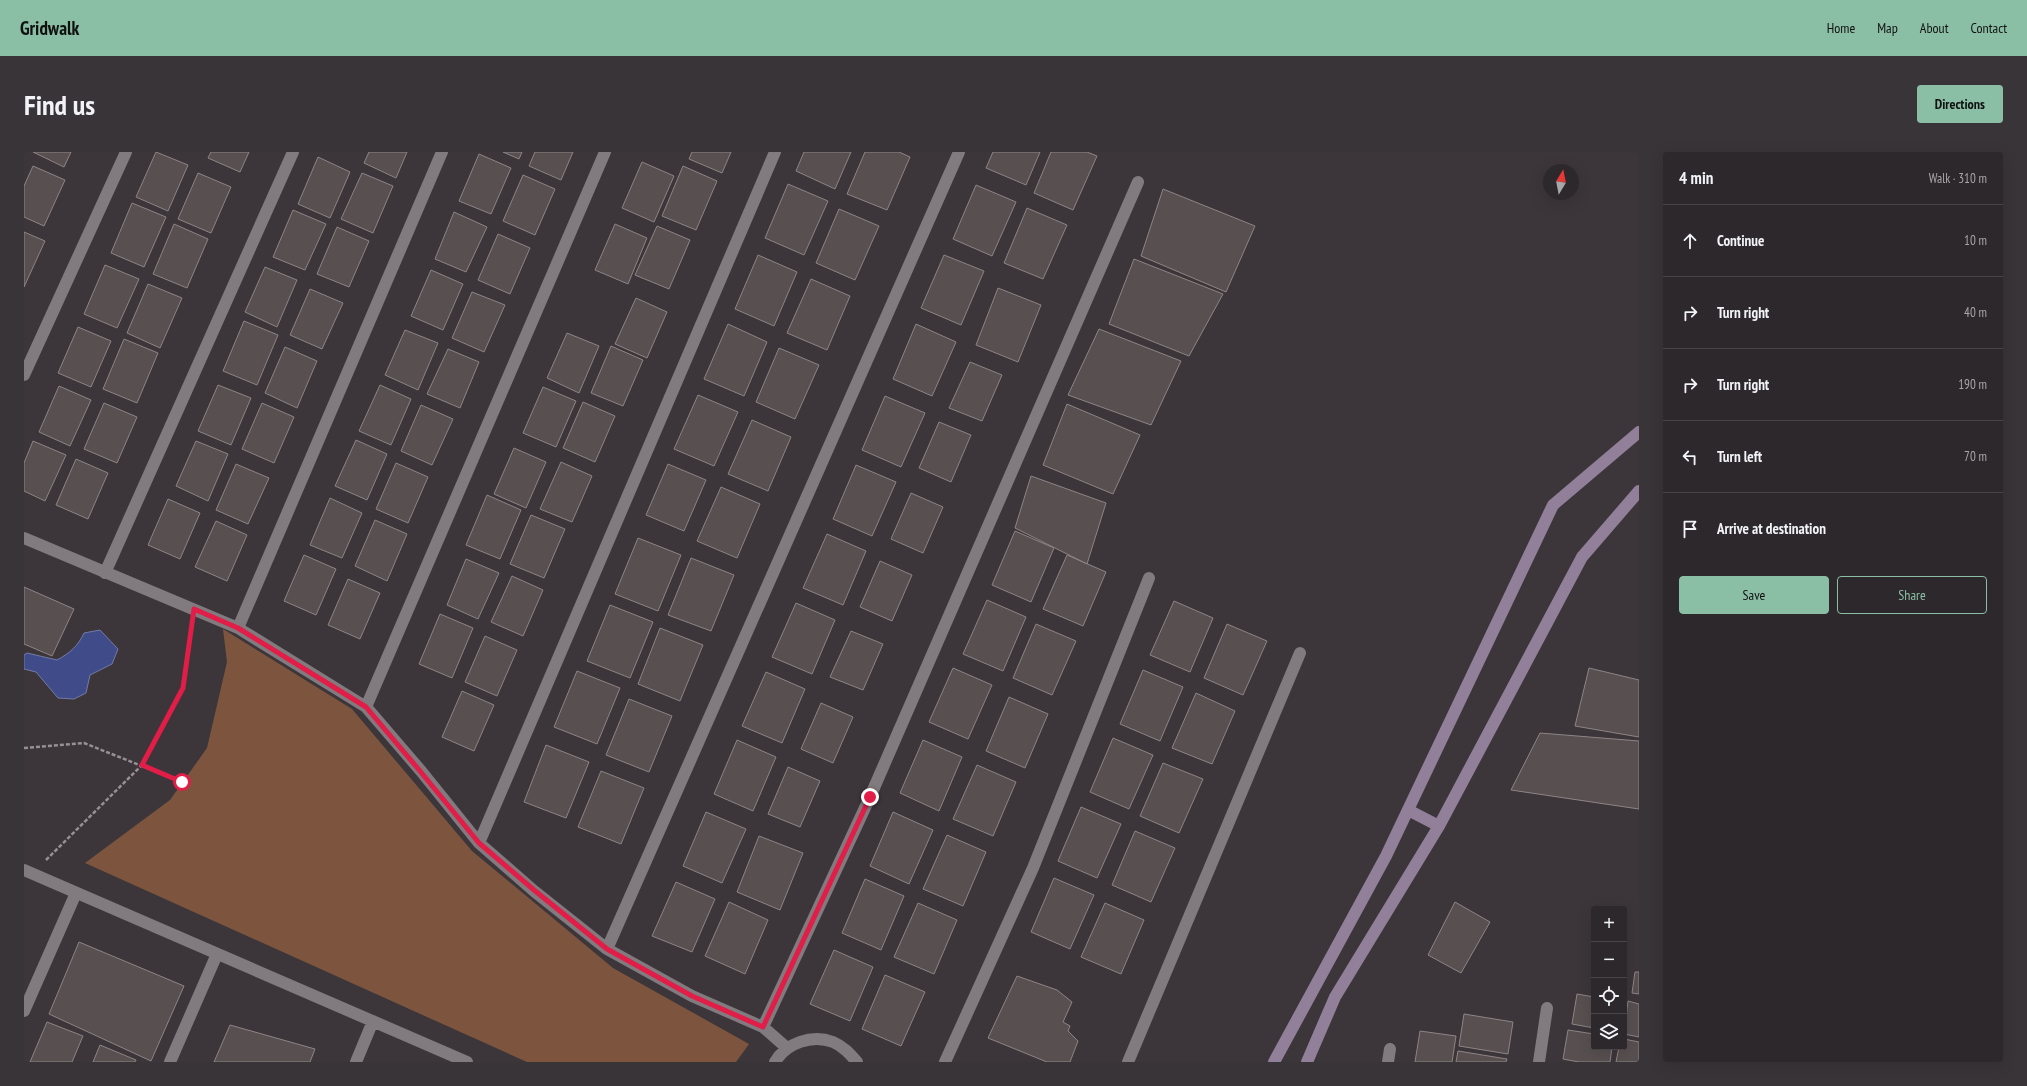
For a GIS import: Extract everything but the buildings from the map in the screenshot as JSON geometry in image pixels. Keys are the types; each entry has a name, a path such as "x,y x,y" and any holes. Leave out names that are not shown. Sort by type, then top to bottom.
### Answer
{"street":[{"path":"24,375 126,152"},
{"path":"105,573 293,152"},
{"path":"238,628 442,152"},
{"path":"366,707 605,152"},
{"path":"479,843 775,152"},
{"path":"607,949 959,152"},
{"path":"763,1027 870,797 1138,182"},
{"path":"1274,1062 1386,856 1553,505 1639,432"},
{"path":"1307,1062 1335,997 1439,826 1582,557 1639,491"},
{"path":"24,538 238,628 366,707 479,843 534,890 607,949 692,996 763,1027 787,1048"},
{"path":"945,1062 1033,868 1149,578"},
{"path":"1128,1062 1300,653"},
{"path":"1408,810 1439,826"},
{"path":"28,872 467,1062"},
{"path":"24,1011 76,893"},
{"path":"170,1062 217,954"},
{"path":"1539,1062 1548,1008"},
{"path":"356,1062 373,1021"},
{"path":"775,1062 787,1048 801,1041 817,1039 833,1042 846,1050 857,1062"},
{"path":"1388,1062 1390,1049"}],"path":[{"path":"28,872 142,765 183,688 194,609"},
{"path":"24,748 84,743 182,782"}],"shaded area":[{"path":"223,629 352,709 472,851 613,968 749,1044 736,1062 527,1062 85,863 170,800 207,748 227,662"}],"water":[{"path":"100,630 118,649 112,664 90,675 86,693 74,699 58,698 36,672 24,669 24,655 27,653 57,660 73,649 84,633"}],"route":[{"path":"182,782 142,765 183,688 194,609 238,628 366,707 479,843 607,949 692,996 763,1027 870,797"}]}
